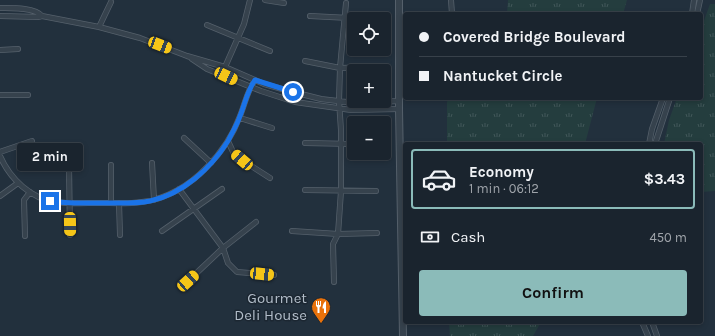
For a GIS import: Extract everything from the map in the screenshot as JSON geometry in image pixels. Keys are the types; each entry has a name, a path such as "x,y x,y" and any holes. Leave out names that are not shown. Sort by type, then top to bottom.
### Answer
{"street":[{"path":"226,76 225,67 247,16 250,0"},
{"path":"265,0 284,3"},
{"path":"399,0 399,109 403,232 403,336"},
{"path":"451,0 452,12"},
{"path":"692,12 694,0"},
{"path":"697,12 700,0"},
{"path":"334,282 333,244 338,234 341,191 342,144 339,101 340,68 346,1"},
{"path":"99,27 111,2"},
{"path":"0,8 31,10 40,13 42,16"},
{"path":"0,16 42,16 99,27 140,38 187,56 225,67 255,80 321,99 355,103 399,101"},
{"path":"310,16 345,18"},
{"path":"206,25 270,51"},
{"path":"0,50 18,50"},
{"path":"187,56 207,69 295,102 340,109 399,109"},
{"path":"305,61 340,68 347,68"},
{"path":"0,156 18,183 30,192 50,201 69,203 140,203 154,200 179,189 197,177 211,163 228,141 240,118 250,86 255,80"},
{"path":"0,95 28,95"},
{"path":"649,142 652,129 662,100"},
{"path":"656,142 669,100"},
{"path":"240,118 272,128"},
{"path":"184,138 211,163"},
{"path":"0,152 32,141"},
{"path":"228,141 234,154 270,178"},
{"path":"305,143 347,144"},
{"path":"152,162 154,200"},
{"path":"69,165 70,235"},
{"path":"111,165 111,203"},
{"path":"0,196 18,183"},
{"path":"179,189 223,248 228,263 237,272 274,275"},
{"path":"162,231 222,189"},
{"path":"305,190 376,191"},
{"path":"25,236 24,200 30,192"},
{"path":"119,203 120,235"},
{"path":"188,281 223,248 256,222"},
{"path":"292,231 338,234 377,233"},
{"path":"643,324 648,336"},
{"path":"653,324 657,336"}],"green space":[{"path":"508,0 627,0 624,12 507,12"},
{"path":"710,4 715,4 715,191 703,192 703,142 664,142 669,120 676,100 703,100 703,23"},
{"path":"448,100 596,100 586,142 447,142"},
{"path":"449,324 540,324 533,336 450,336"}],"place":[{"name":"Gourmet Deli House","path":"321,324"}],"route":[{"path":"50,201 74,203 140,203 167,195 186,185 197,177 207,168 222,150 240,118 250,86 255,80 293,92"}]}
